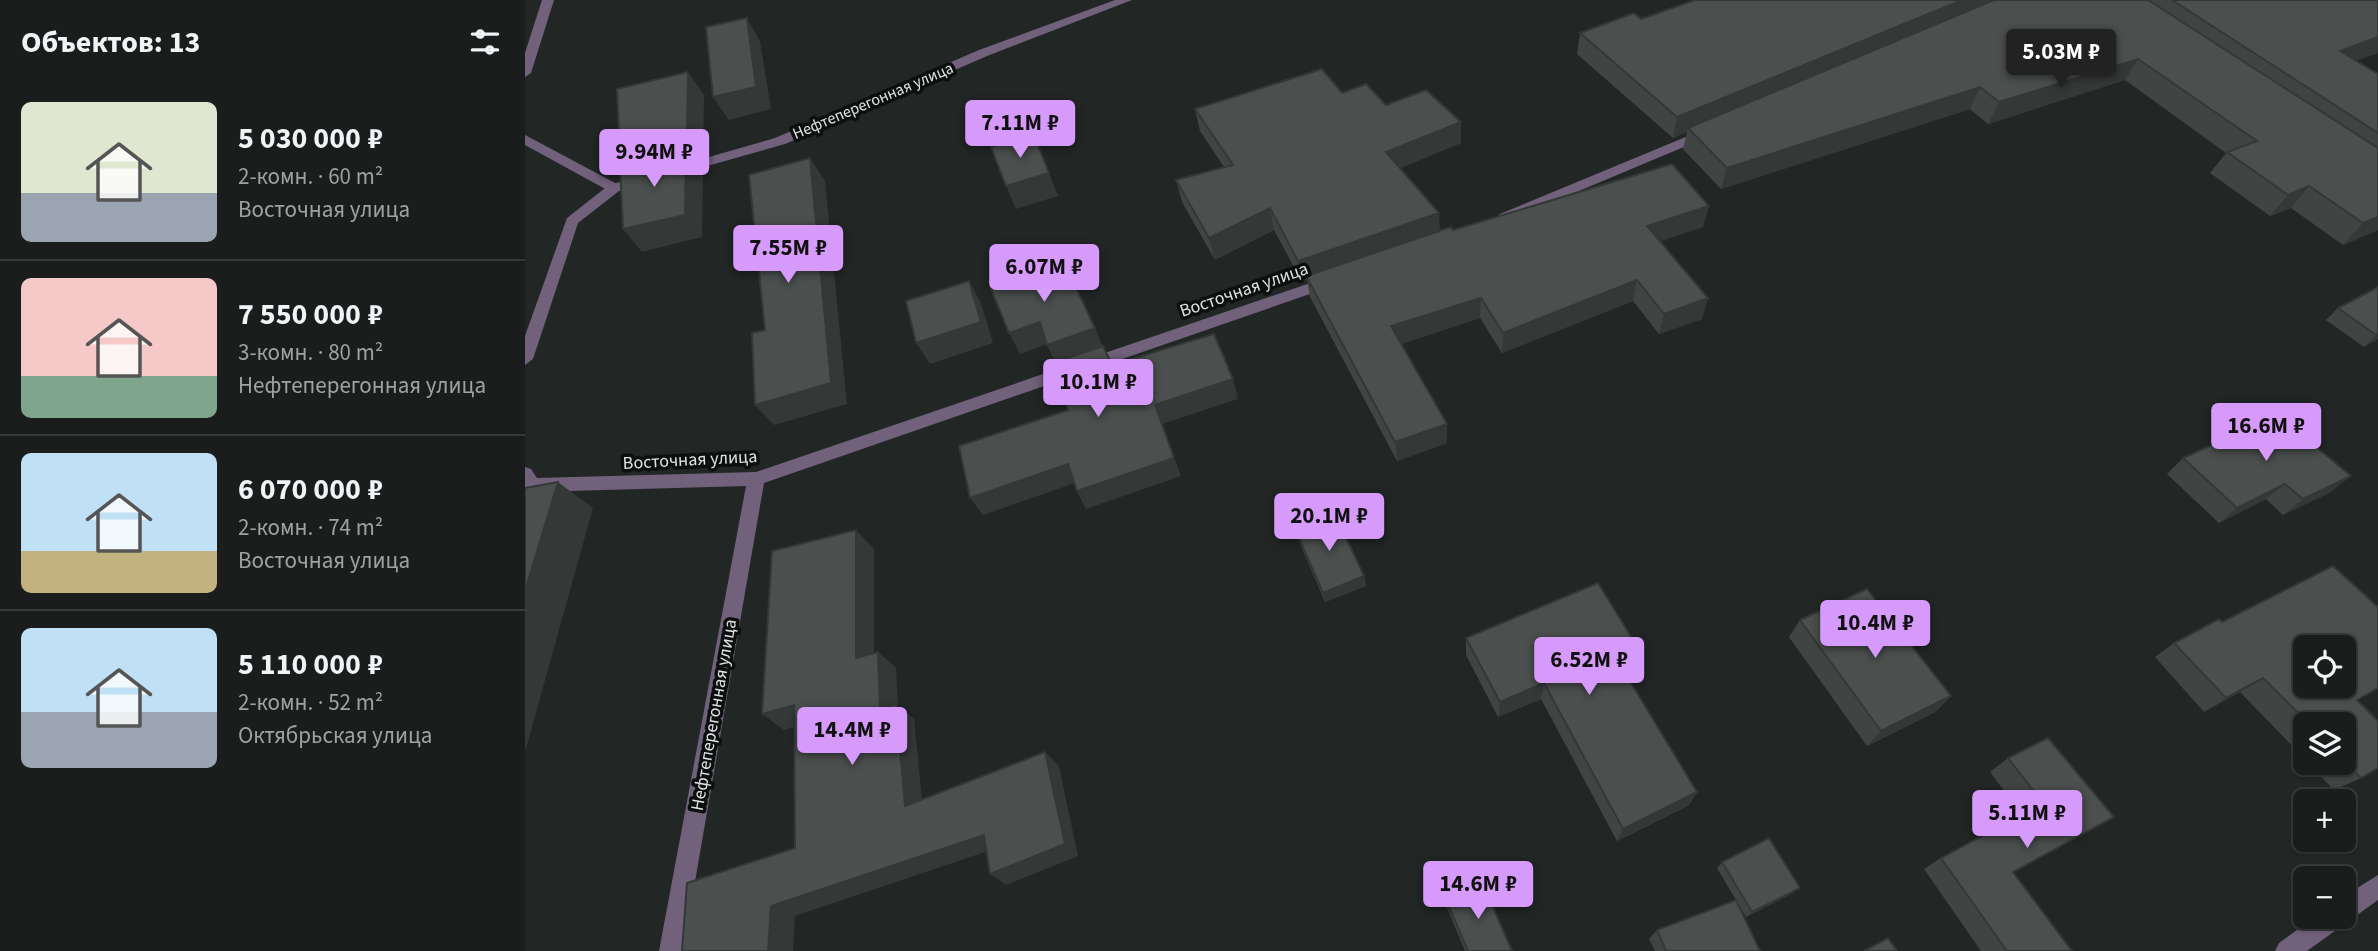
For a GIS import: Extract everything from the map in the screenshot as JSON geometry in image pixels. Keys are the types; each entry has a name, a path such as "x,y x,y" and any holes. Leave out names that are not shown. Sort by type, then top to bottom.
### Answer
{"street":[{"path":"525,73 548,0"},
{"name":"Нефтеперегонная улица","path":"614,188 780,141 983,53 1126,0"},
{"path":"1490,223 1717,127"},
{"path":"525,139 614,188 572,221 525,359"},
{"name":"Восточная улица","path":"529,479 757,480 1348,275"},
{"name":"Нефтеперегонная улица","path":"671,951 757,480"},
{"path":"2356,902 2378,886"},
{"path":"2287,951 2318,929"}],"building":[{"path":"1695,0 1962,0 1677,117 1580,33 1634,13 1641,19"},
{"path":"1994,0 2148,0 2378,148 2378,217 2363,223 2309,186 2288,195 2227,152 2257,141 2138,59 1999,102 1980,87 1727,168 1688,128"},
{"path":"2172,0 2378,0 2378,37 2340,51 2378,74 2378,133"},
{"path":"747,18 756,87 713,97 706,27"},
{"path":"1322,69 1342,93 1366,84 1386,105 1426,90 1461,122 1386,152 1439,213 1298,261 1270,208 1209,238 1176,180 1233,165 1195,109"},
{"path":"688,72 687,133 620,152 617,89"},
{"path":"1034,135 1049,173 1006,186 991,147"},
{"path":"686,147 685,215 623,229 620,166"},
{"path":"810,158 831,383 755,405 752,333 765,330 749,175"},
{"path":"1672,164 1709,206 1647,226 1708,298 1664,314 1637,280 1503,333 1481,298 1391,326 1447,424 1395,442 1306,276 1451,227 1453,230"},
{"path":"1064,262 1095,328 1047,345 1040,322 1009,333 990,287"},
{"path":"969,281 981,322 916,343 906,301"},
{"path":"2378,287 2378,334 2376,335 2338,308"},
{"path":"1214,334 1233,379 1155,405 1174,458 1077,491 1068,464 970,498 959,446 1068,410 1053,363 1103,346 1112,365"},
{"path":"2278,415 2351,476 2303,499 2285,484 2237,508 2183,458"},
{"path":"558,482 525,591 525,488"},
{"path":"1335,514 1364,576 1323,593 1295,529"},
{"path":"856,530 856,658 878,652 880,709 896,704 905,806 1045,752 1065,844 990,874 984,835 771,906 768,951 682,951 687,883 795,848 794,705 762,714 772,551"},
{"path":"2333,566 2378,607 2378,688 2357,700 2378,721 2378,768 2361,778 2356,773 2356,712 2297,712 2263,678 2226,698 2174,643 2219,619 2222,622"},
{"path":"1598,583 1635,643 1613,653 1697,792 1623,829 1544,683 1500,702 1466,638"},
{"path":"1867,589 1951,696 1881,731 1800,620"},
{"path":"2048,738 2114,817 2013,872 2072,951 2007,951 1941,858 2043,803 2008,758"},
{"path":"1769,838 1800,888 1752,912 1722,862"},
{"path":"1483,884 1512,951 1468,951 1446,900"},
{"path":"1736,900 1760,951 1666,951 1657,930"},
{"path":"1888,938 1897,951 1864,951"}]}
